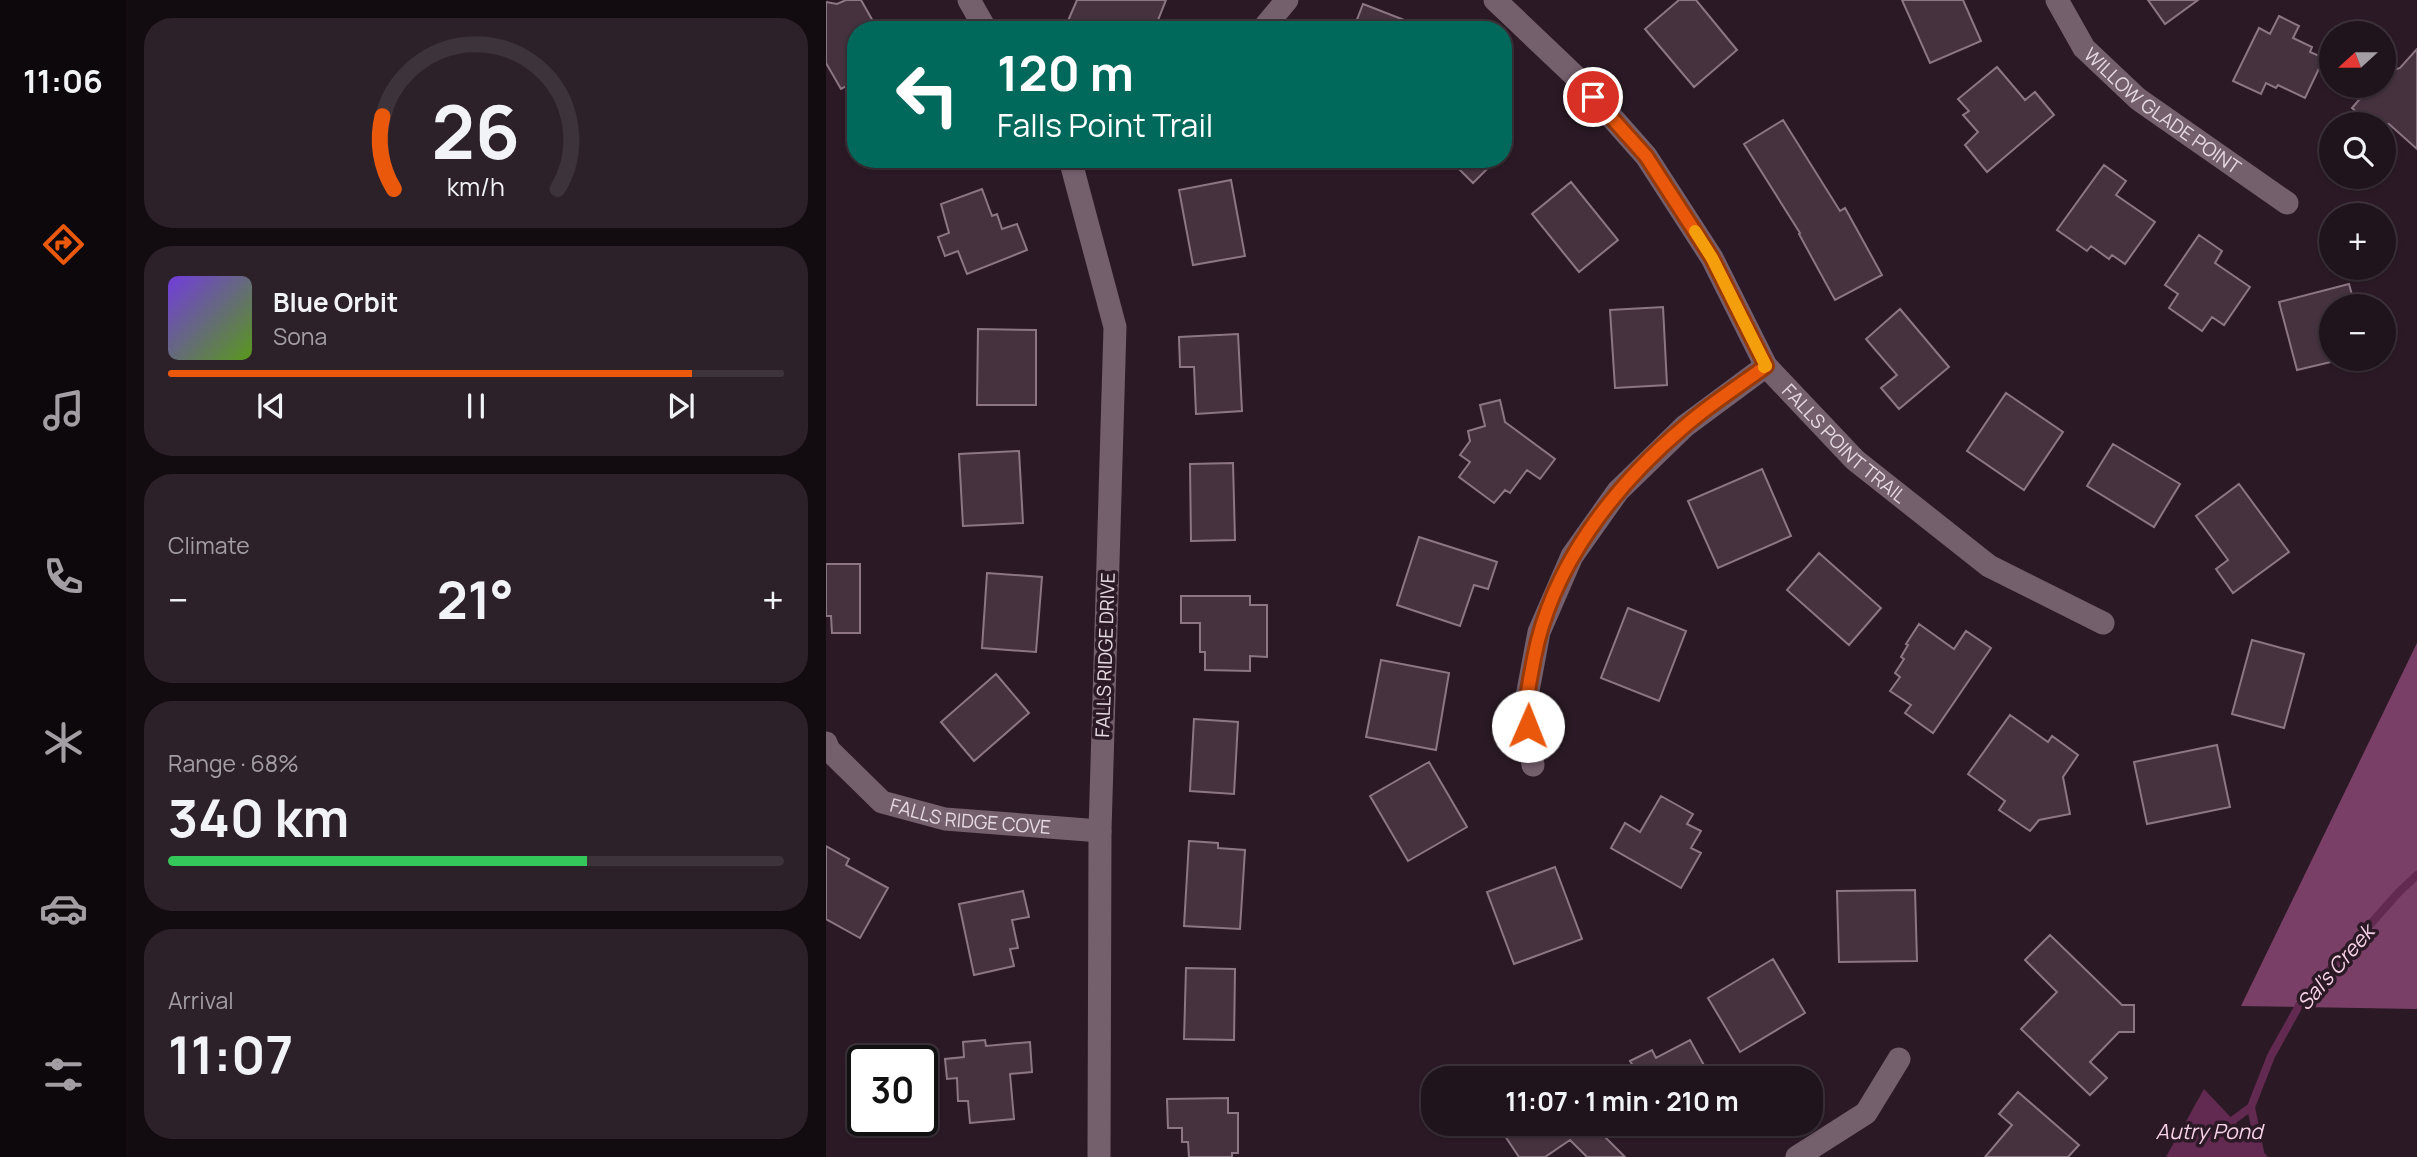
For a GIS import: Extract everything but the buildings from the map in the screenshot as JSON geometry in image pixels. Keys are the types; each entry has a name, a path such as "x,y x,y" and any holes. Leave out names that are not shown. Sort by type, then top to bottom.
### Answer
{"street":[{"path":"969,0 981,21"},
{"path":"1270,21 1287,0"},
{"name":"FALLS POINT TRAIL","path":"1494,0 1576,77 1646,156 1712,258 1766,366 1854,460 1989,566 2103,624"},
{"name":"WILLOW GLADE POINT","path":"2057,0 2084,48 2138,99 2287,203"},
{"name":"FALLS RIDGE DRIVE","path":"1072,168 1115,327 1100,831 1099,1157"},
{"path":"1533,765 1525,707 1539,632 1572,556 1618,491 1685,426 1766,366"},
{"name":"FALLS RIDGE COVE","path":"826,743 829,750 882,802 945,819 1100,831"},
{"path":"1797,1157 1866,1113 1899,1059"}],"shaded area":[{"path":"2417,643 2417,1009 2241,1006"}],"water":[{"name":"Autry Pond","path":"2204,1089 2268,1157 2166,1157"}],"waterway":[{"name":"Sal's Creek","path":"2251,1107 2271,1056 2301,1002 2417,875"},
{"path":"2251,1107 2261,1157"},
{"path":"2225,1126 2251,1107"}],"slow traffic":[{"path":"1695,231 1712,258 1766,366 1764,367"}],"route":[{"path":"1528,726 1525,707 1539,632 1572,556 1618,491 1685,426 1766,366 1712,258 1646,156 1593,97"}]}
